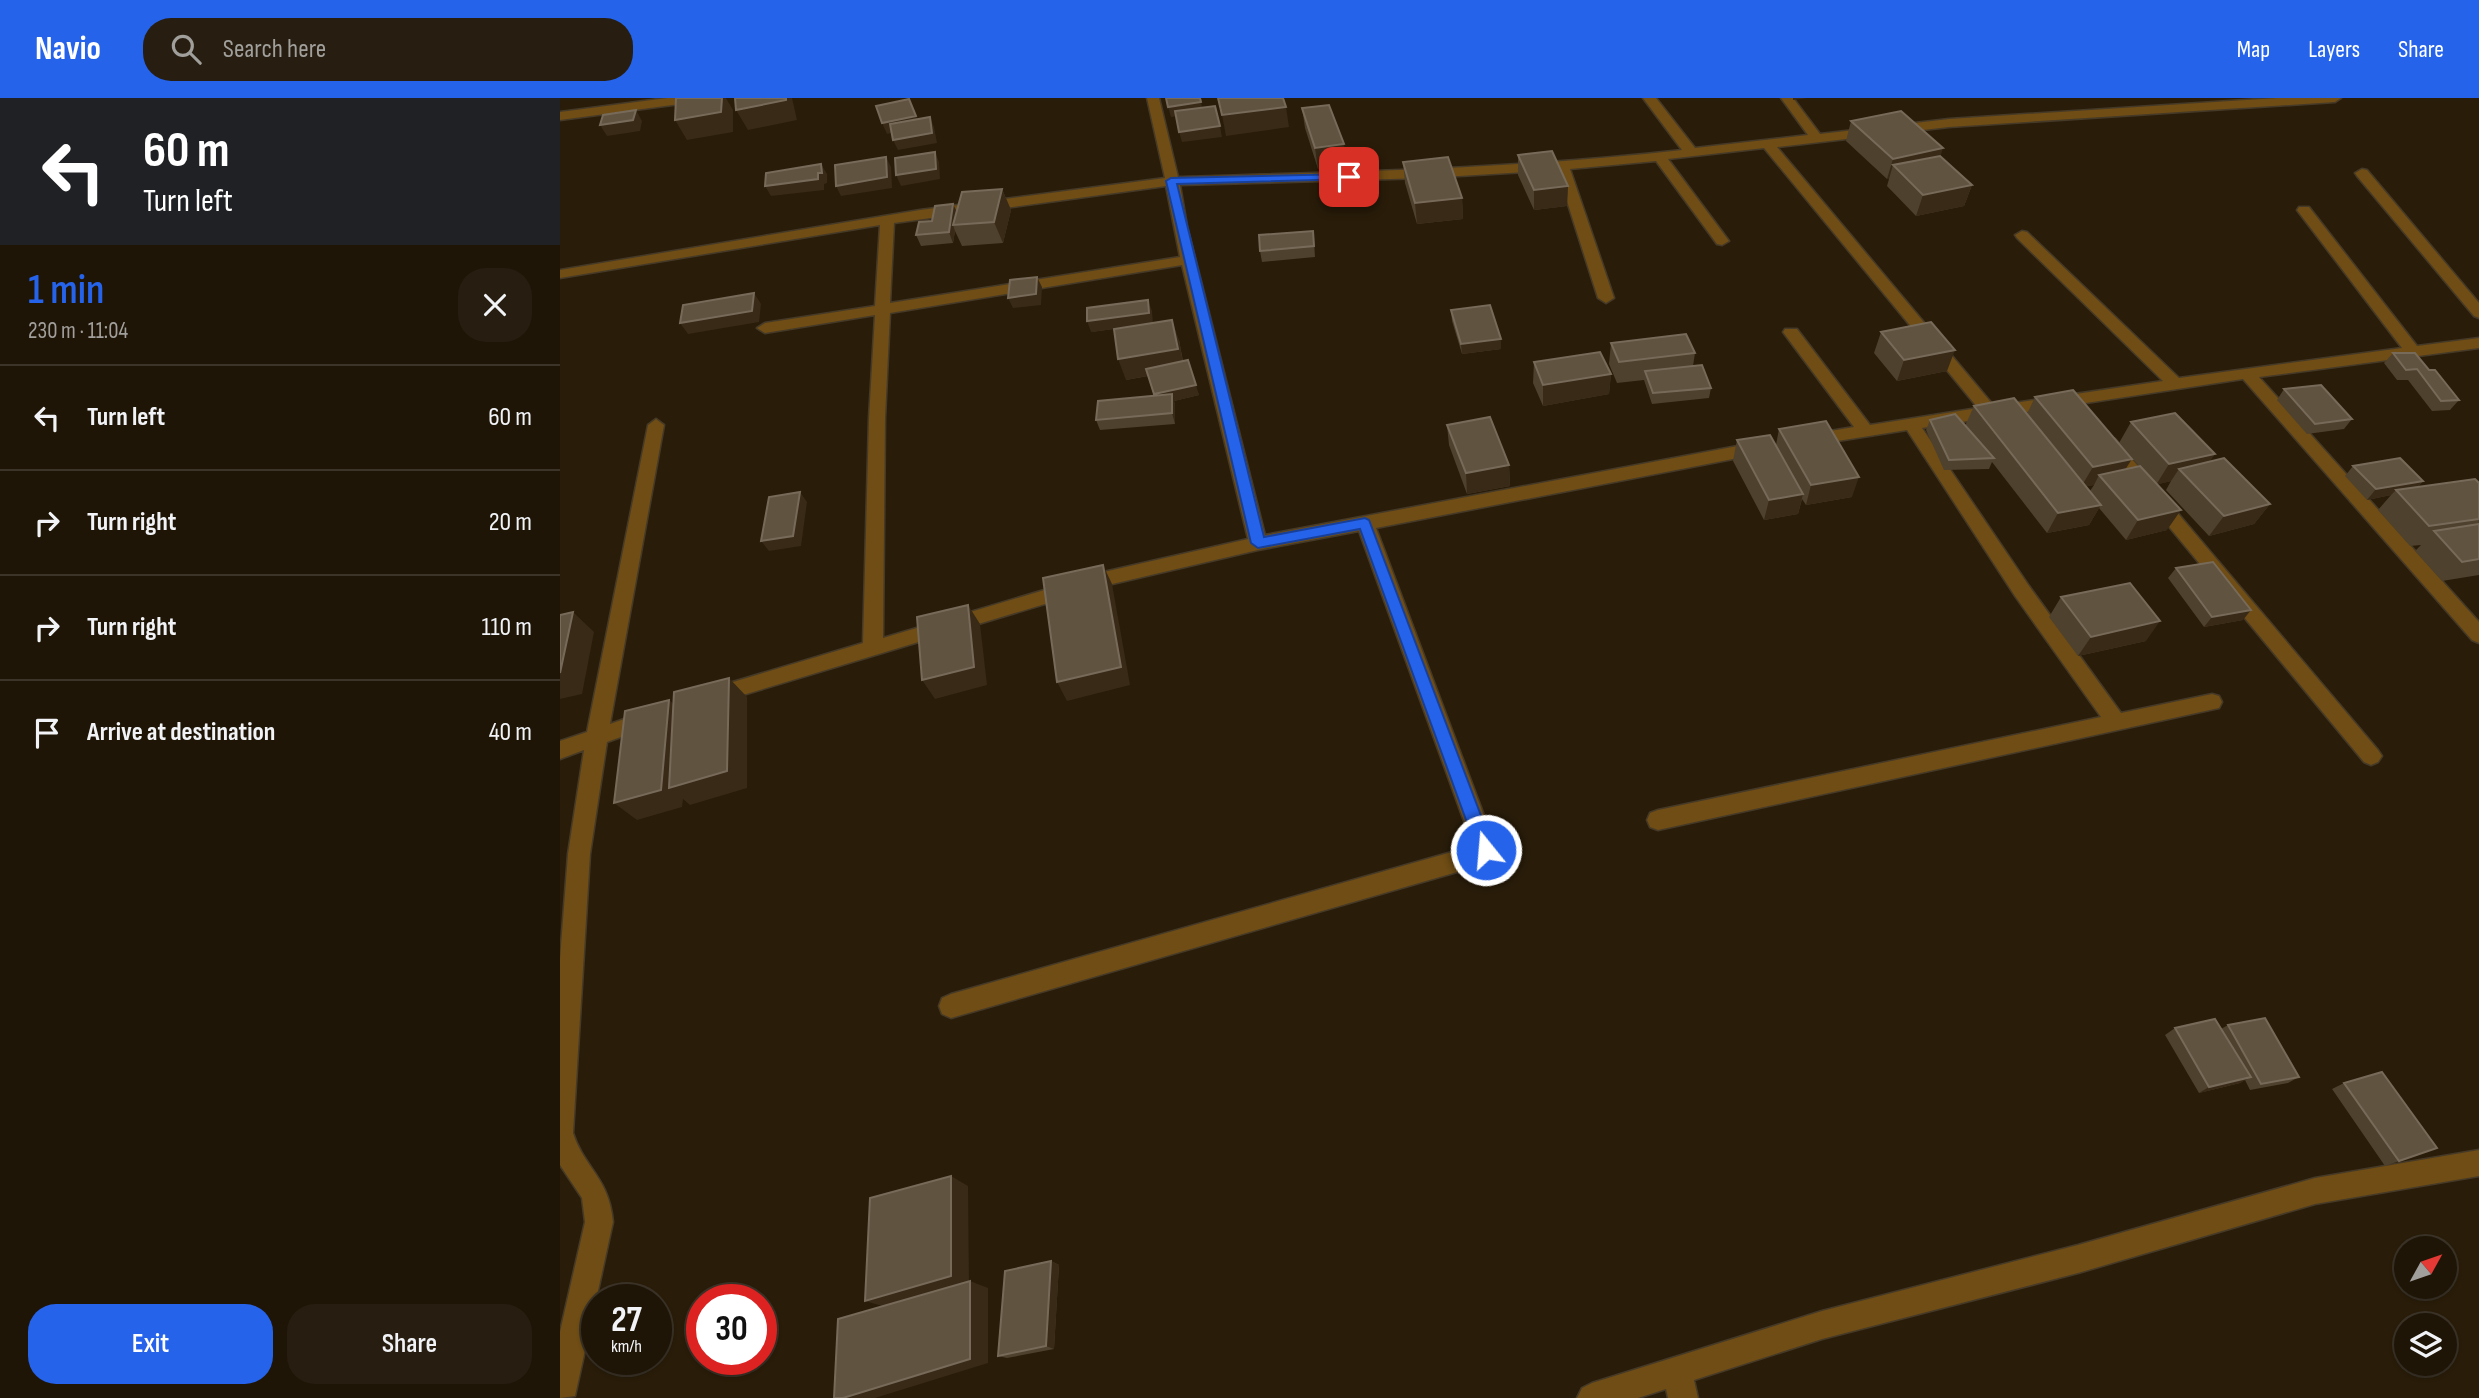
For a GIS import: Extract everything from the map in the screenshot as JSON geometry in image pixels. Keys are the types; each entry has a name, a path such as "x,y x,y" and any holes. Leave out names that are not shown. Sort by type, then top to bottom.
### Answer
{"street":[{"path":"560,116 695,98"},
{"path":"1153,98 1168,155 1171,181 1189,260 1258,543"},
{"path":"1649,98 1691,152"},
{"path":"1787,98 1815,136"},
{"path":"560,274 887,220 1067,193 1171,181 1297,179 1562,165 1949,123 2335,98"},
{"path":"1766,142 1990,412"},
{"path":"1659,156 1722,241"},
{"path":"1562,165 1606,298"},
{"path":"2362,173 2479,313"},
{"path":"2304,210 2412,351"},
{"path":"873,650 877,418 887,220"},
{"path":"2022,235 2175,383"},
{"path":"765,328 1189,260"},
{"path":"1791,332 1866,431"},
{"path":"698,702 1108,578 1258,543 1621,476 1750,449 2175,383 2479,343"},
{"path":"2247,373 2479,635"},
{"path":"2073,399 2371,756"},
{"path":"1911,424 2022,591 2116,722"},
{"path":"560,1396 599,1222 597,1196 568,1153 560,1133 579,854 597,736 656,425"},
{"path":"951,1006 1471,858 1486,850 1365,523"},
{"path":"1658,820 2212,702"},
{"path":"560,750 673,710"},
{"path":"1592,1398 1680,1385 1822,1325 2078,1259 2315,1191 2479,1163"}],"building":[{"path":"676,98 722,98 721,112 675,120"},
{"path":"735,98 786,98 786,100 736,110"},
{"path":"1166,98 1200,98 1201,102 1168,107"},
{"path":"1218,98 1283,98 1286,107 1222,115"},
{"path":"909,99 916,116 882,123 876,106"},
{"path":"1329,105 1344,144 1315,148 1302,108"},
{"path":"1215,106 1220,126 1179,132 1175,111"},
{"path":"636,110 633,120 600,125 603,115"},
{"path":"1901,111 1943,148 1893,159 1851,121"},
{"path":"930,117 932,133 893,140 890,124"},
{"path":"1552,151 1568,186 1534,190 1518,155"},
{"path":"935,152 936,169 896,175 895,158"},
{"path":"1940,156 1972,185 1923,195 1893,165"},
{"path":"886,157 887,177 836,186 835,165"},
{"path":"1448,157 1462,198 1415,203 1403,162"},
{"path":"821,164 822,173 818,173 818,179 765,186 766,173"},
{"path":"1002,189 994,222 953,225 962,192"},
{"path":"953,204 949,232 916,235 919,222 932,221 935,206"},
{"path":"1313,231 1314,246 1260,251 1259,235"},
{"path":"1037,277 1036,294 1008,298 1010,280"},
{"path":"754,293 752,311 680,323 683,305"},
{"path":"1148,300 1149,313 1087,321 1087,308"},
{"path":"1490,305 1501,339 1461,344 1451,310"},
{"path":"1172,320 1178,349 1118,359 1114,329"},
{"path":"1931,322 1955,350 1904,360 1881,332"},
{"path":"1686,334 1695,353 1619,362 1611,343"},
{"path":"1600,352 1611,374 1543,385 1534,362"},
{"path":"2393,353 2415,353 2429,370 2435,370 2459,400 2441,401 2417,369 2406,370"},
{"path":"1188,360 1196,385 1154,394 1146,369"},
{"path":"1702,365 1711,388 1653,393 1645,371"},
{"path":"2321,385 2352,419 2315,424 2284,389"},
{"path":"2073,390 2132,459 2093,467 2035,397"},
{"path":"1172,394 1172,413 1096,420 1098,401"},
{"path":"2014,398 2101,505 2058,513 1974,406"},
{"path":"2175,413 2215,454 2169,464 2131,422"},
{"path":"1955,414 1994,458 1949,460 1930,420"},
{"path":"1490,417 1509,465 1466,473 1447,425"},
{"path":"1826,421 1859,477 1811,485 1779,429"},
{"path":"1770,435 1803,494 1769,500 1737,440"},
{"path":"2224,458 2270,504 2224,516 2179,469"},
{"path":"2400,458 2423,481 2376,489 2353,466"},
{"path":"2140,466 2181,510 2138,520 2099,475"},
{"path":"2475,479 2479,483 2479,519 2429,526 2396,490"},
{"path":"800,492 793,536 761,541 769,497"},
{"path":"2479,524 2479,559 2462,562 2434,531"},
{"path":"2213,562 2251,610 2212,617 2176,568"},
{"path":"1103,565 1121,667 1057,682 1043,578"},
{"path":"2130,583 2160,621 2091,637 2061,597"},
{"path":"968,605 974,667 922,680 917,617"},
{"path":"573,612 560,673 560,615"},
{"path":"729,678 727,771 669,788 674,692"},
{"path":"669,700 661,790 614,803 625,711"},
{"path":"2265,1018 2299,1077 2261,1084 2228,1025"},
{"path":"2215,1019 2251,1077 2209,1087 2175,1028"},
{"path":"2382,1072 2437,1148 2399,1161 2344,1083"},
{"path":"951,1176 951,1276 865,1301 870,1198"},
{"path":"1051,1261 1046,1346 998,1356 1005,1271"},
{"path":"970,1281 970,1359 843,1398 834,1398 838,1319"}],"route":[{"path":"1349,177 1171,181 1255,521 1258,543 1365,523 1486,850"}]}
